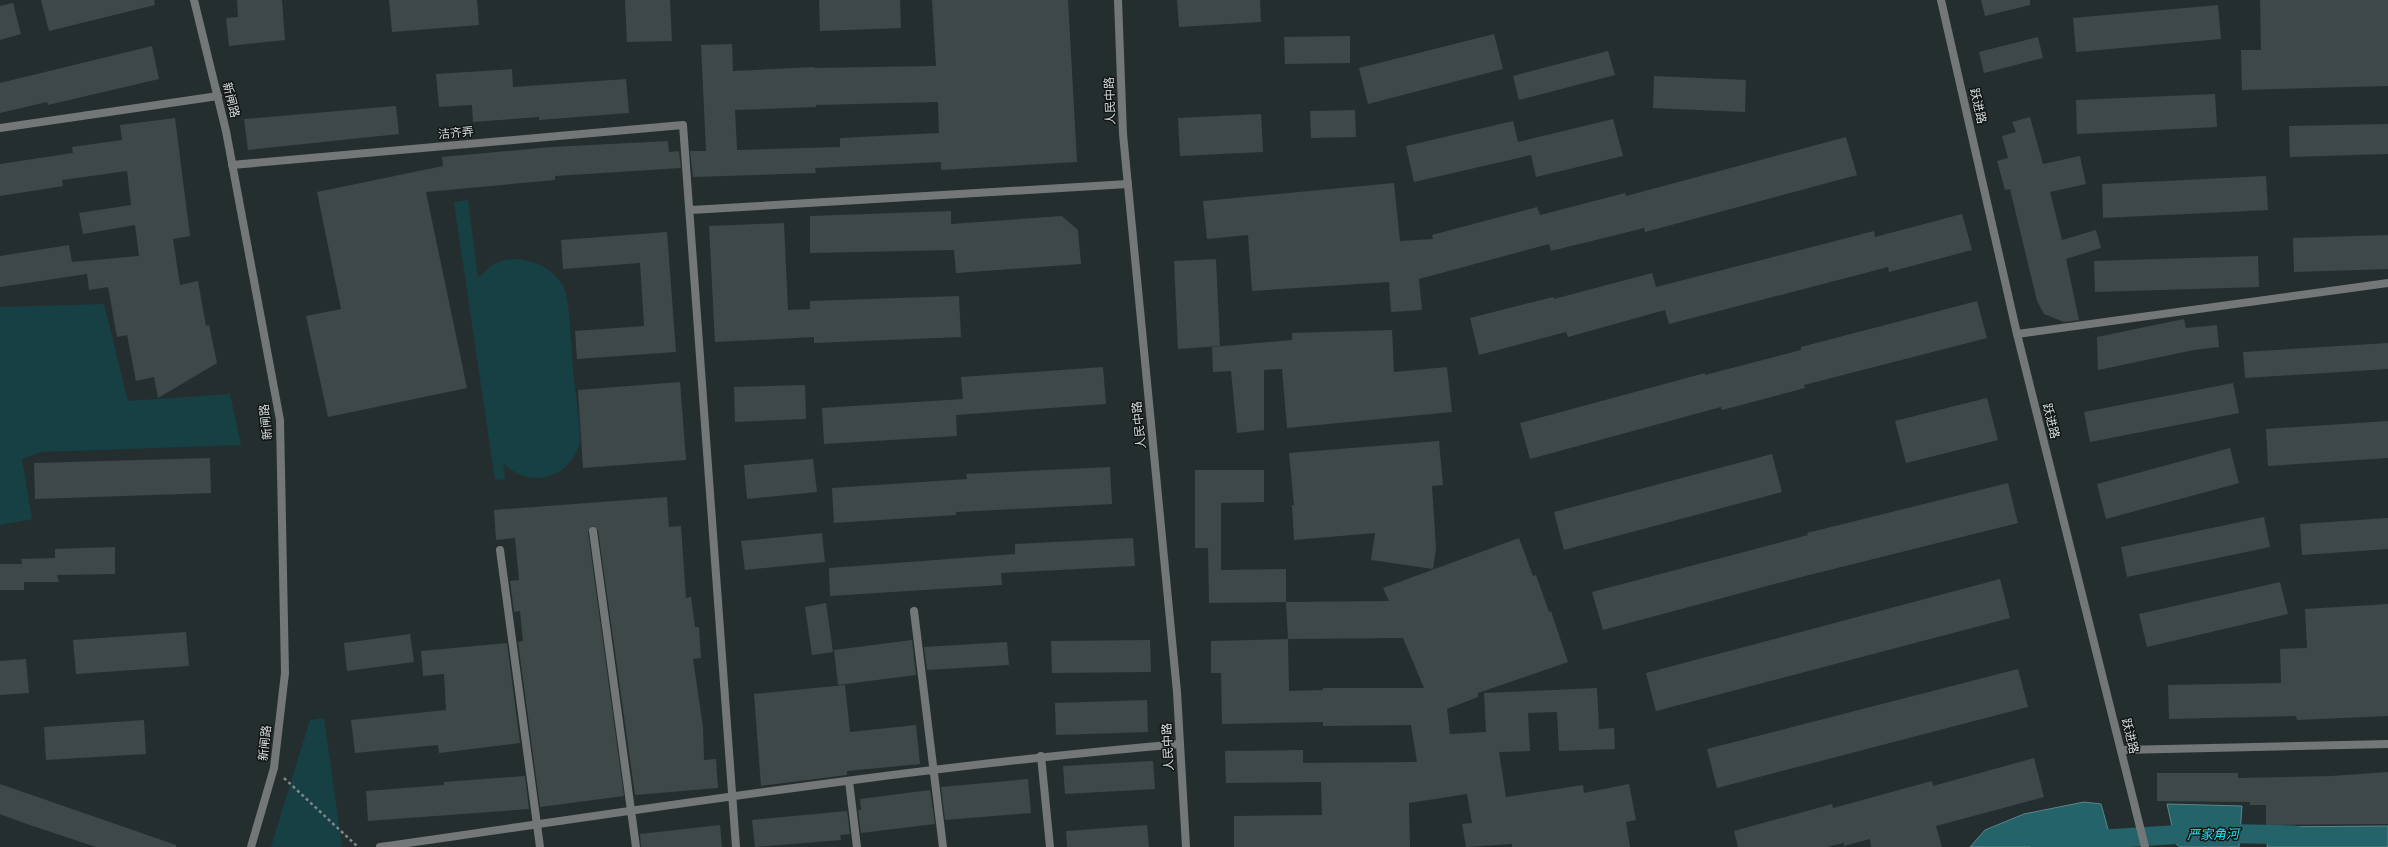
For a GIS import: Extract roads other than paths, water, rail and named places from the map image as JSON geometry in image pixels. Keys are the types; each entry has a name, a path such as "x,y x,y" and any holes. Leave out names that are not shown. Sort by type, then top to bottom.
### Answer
{"street":[{"name":"新闸路","path":"194,0 218,96 280,420 285,673 274,768 252,847"},
{"name":"人民中路","path":"1118,0 1123,134 1177,692 1186,847"},
{"name":"跃进路","path":"1941,0 2017,334 2145,847"},
{"path":"0,128 218,96"},
{"name":"洁齐弄","path":"232,165 683,125 691,210"},
{"path":"736,847 691,210 1128,184"},
{"path":"2017,334 2388,283"},
{"path":"593,531 636,847"},
{"path":"500,550 540,847"},
{"path":"914,611 935,770 943,847"},
{"path":"380,847 733,796 1041,756 1180,744"},
{"path":"2121,750 2388,744"},
{"path":"1041,756 1050,847"},
{"path":"849,781 857,847"}],"water":[{"path":"2084,802 2101,804 2113,847 1970,847 1985,830 2024,814"},
{"path":"2167,804 2242,806 2239,847 2180,847 2176,844"},
{"path":"2388,826 2388,847 2267,847 2270,827"}],"waterway":[{"name":"严家角河","path":"2040,847 2055,842 2203,833 2295,835"}]}
